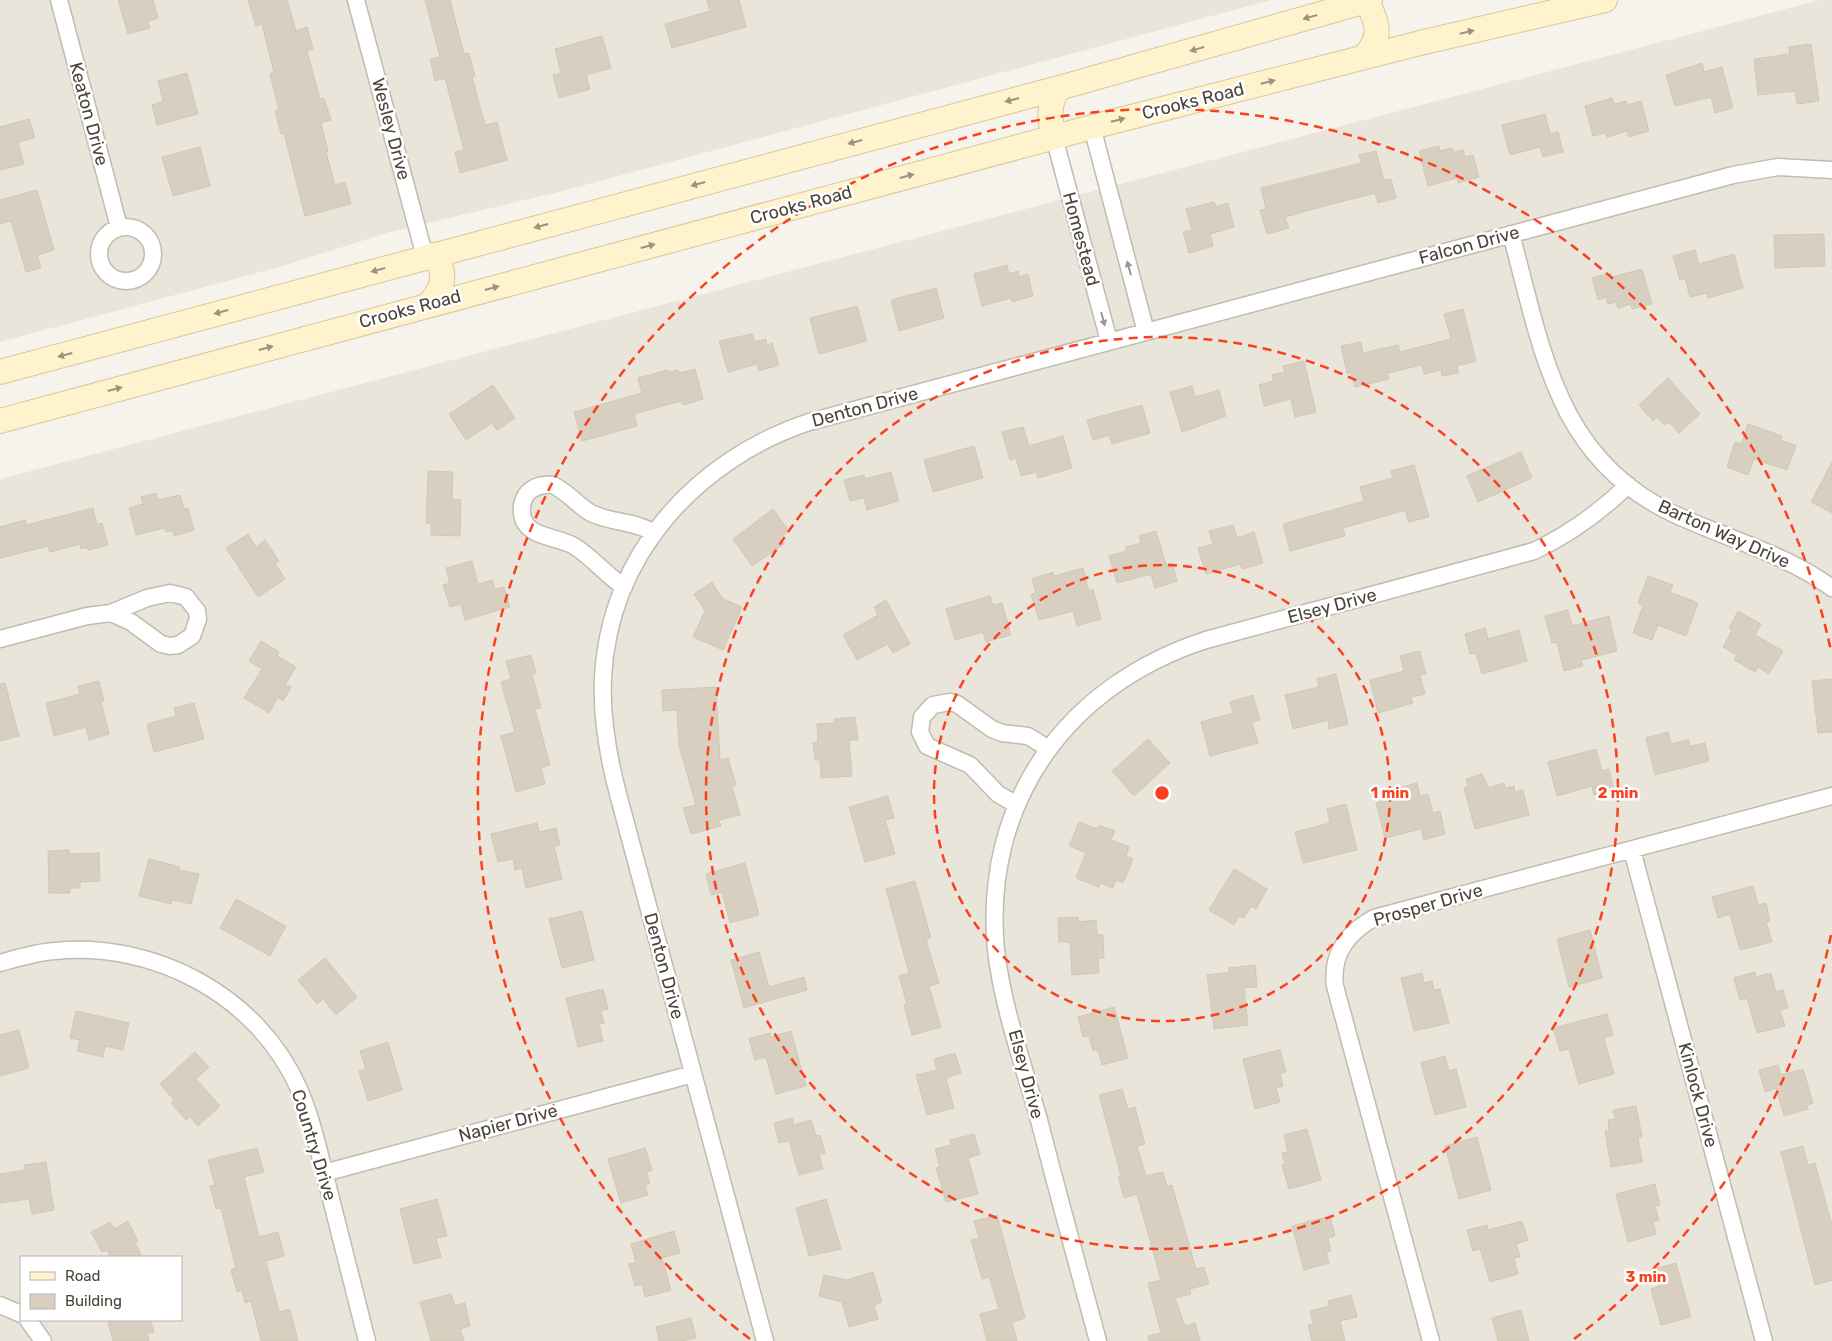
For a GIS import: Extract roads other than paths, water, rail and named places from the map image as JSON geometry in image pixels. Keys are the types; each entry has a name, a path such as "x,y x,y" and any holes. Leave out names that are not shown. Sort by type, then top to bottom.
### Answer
{"main road":[{"name":"Crooks Road","path":"0,421 1092,127 1364,57 1605,0"},
{"path":"0,372 1059,88 1363,1 1377,29 1377,40 1364,57"},
{"path":"1054,137 1050,114 1054,95 1059,88"},
{"path":"428,305 437,295 442,285 442,268 429,256"}],"street":[{"name":"Keaton Drive","path":"59,0 119,227"},
{"name":"Wesley Drive","path":"356,0 429,256"},
{"path":"1092,127 1146,332"},
{"name":"Homestead","path":"1054,137 1109,341"},
{"name":"Falcon Drive","path":"1109,341 1747,172 1785,167 1832,170"},
{"name":"Barton Way Drive","path":"1511,234 1548,368 1563,406 1573,424 1598,456 1628,485 1673,514 1769,552 1802,569 1832,588"},
{"name":"Denton Drive","path":"765,1341 692,1074 604,733 603,677 606,648 624,587 654,534 675,507 708,475 756,443 809,422 1109,341"},
{"path":"624,587 607,576 574,547 530,530 522,516 523,502 526,495 538,486 553,485 562,489 591,512 604,518 645,527 654,534"},
{"name":"Elsey Drive","path":"1098,1341 1012,1021 996,952 994,904 1004,843 1017,805 1032,776 1049,749 1087,705 1126,676 1160,657 1206,640 1534,550 1577,528 1628,485"},
{"path":"0,640 86,616 111,613 146,598 170,593 186,597 192,603 198,619 192,636 178,646 170,646 161,644 131,622 111,613"},
{"path":"1017,805 998,794 970,765 928,746 920,732 922,717 933,705 950,702 957,704 992,729 1002,733 1028,736 1049,749"},
{"name":"Prosper Drive","path":"1431,1341 1335,986 1334,971 1340,950 1355,930 1374,918 1832,796"},
{"name":"Kinlock Drive","path":"1632,850 1764,1341"},
{"name":"Country Drive","path":"0,963 55,950 94,950 140,956 176,969 211,987 246,1015 281,1056 305,1103 367,1341"},
{"name":"Napier Drive","path":"324,1173 692,1074"},
{"path":"0,1305 20,1314"},
{"path":"29,1321 43,1341"}]}
